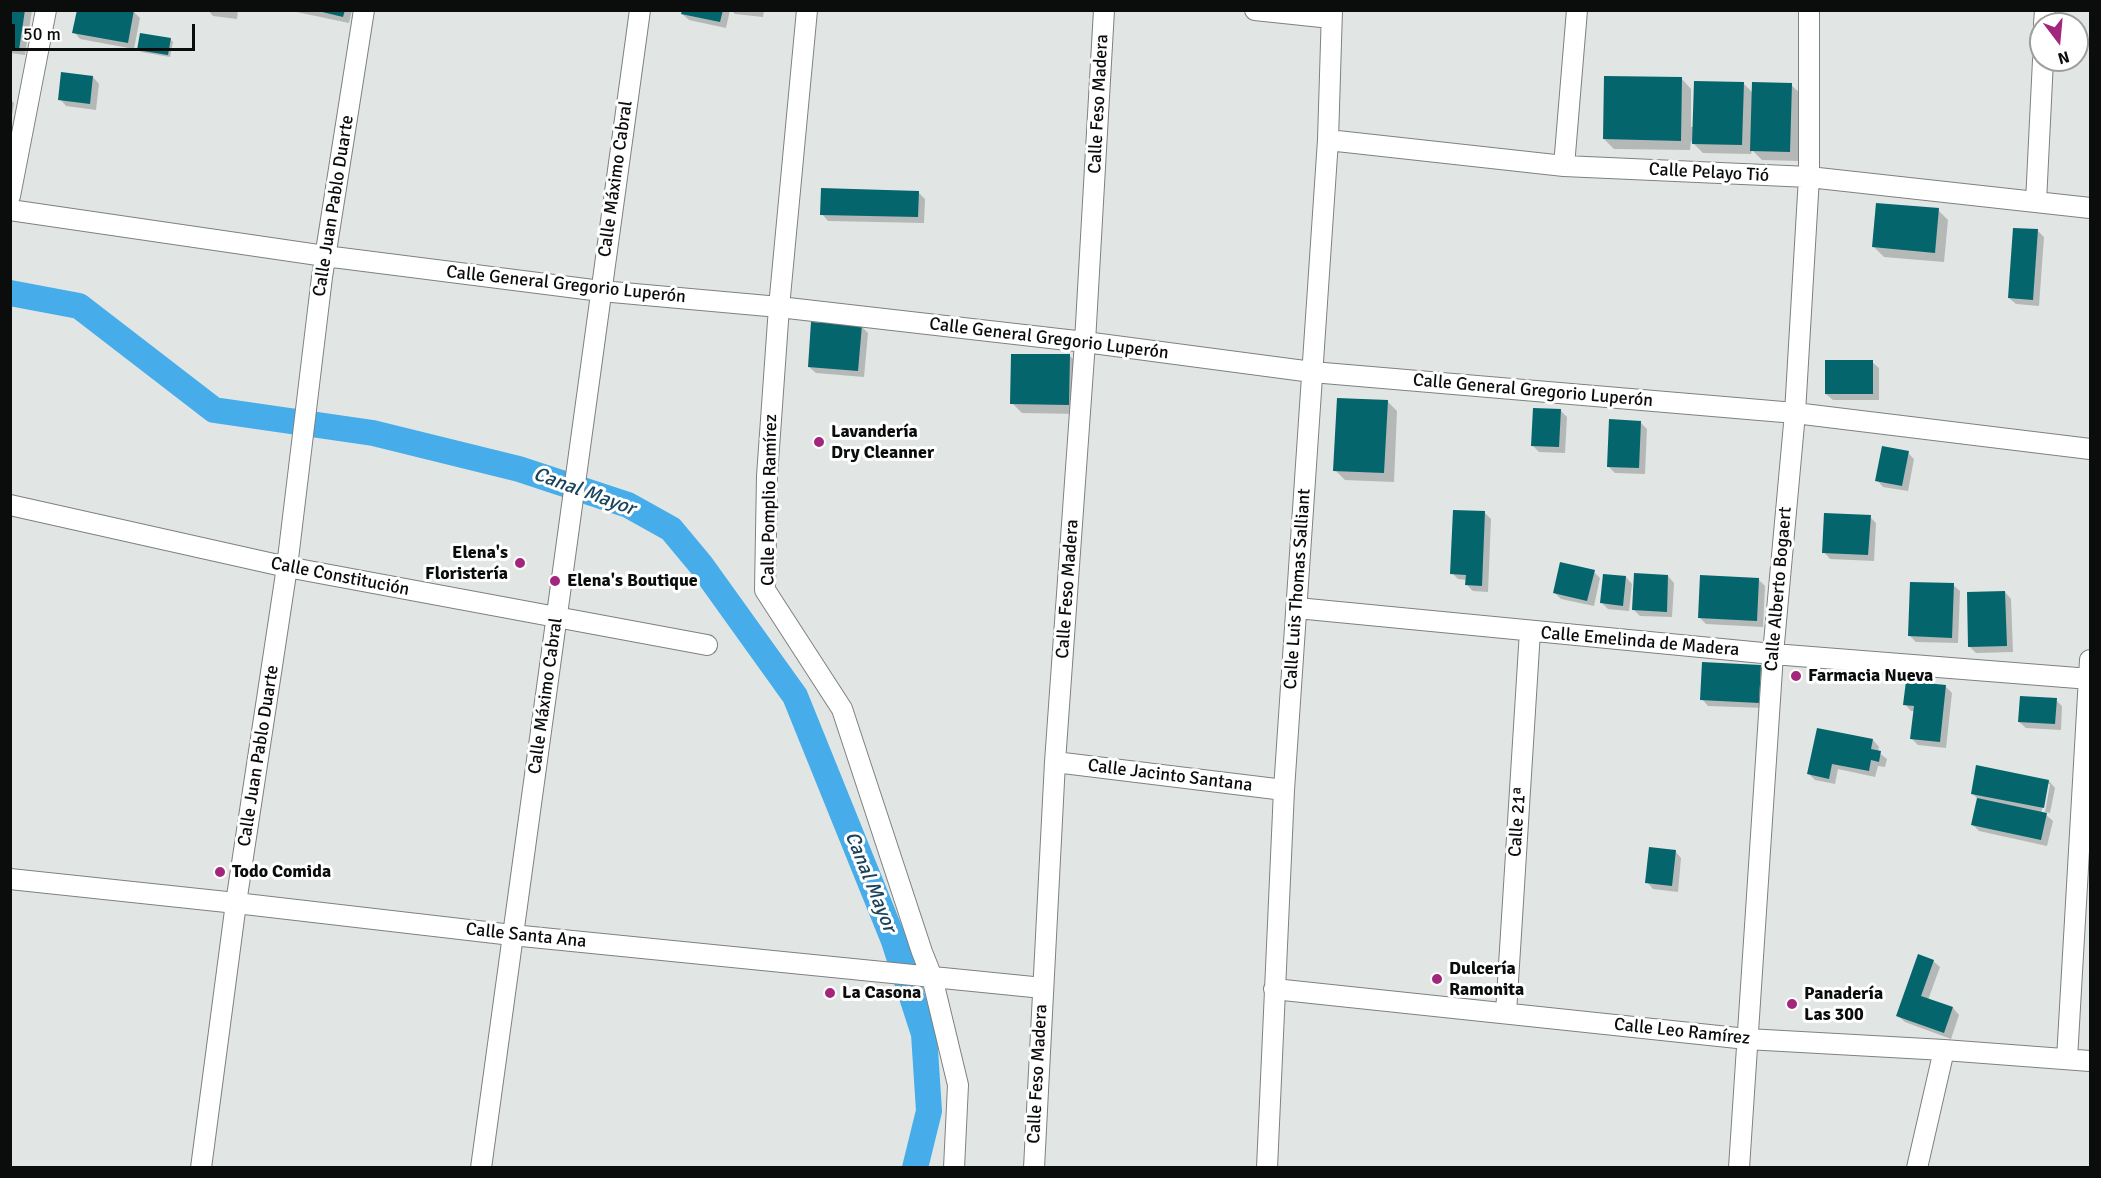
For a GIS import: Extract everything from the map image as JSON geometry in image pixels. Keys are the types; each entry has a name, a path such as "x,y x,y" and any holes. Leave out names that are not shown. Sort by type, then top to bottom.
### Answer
{"street":[{"path":"10,196 46,10"},
{"name":"Calle Juan Pablo Duarte","path":"201,1167 236,903 287,567 325,256 364,10"},
{"name":"Calle Máximo Cabral","path":"481,1167 640,10"},
{"name":"Calle Pomplio Ramírez","path":"807,10 779,307 767,476 765,590 842,709 927,977 958,1085 954,1167"},
{"name":"Calle Feso Madera","path":"1034,1167 1055,762 1085,342 1104,10"},
{"path":"1255,10 1332,14"},
{"path":"1564,166 1577,10"},
{"name":"Calle Alberto Bogaert","path":"1739,1167 1773,654 1795,413 1809,177 1809,10"},
{"name":"Calle Luis Thomas Salliant","path":"1267,1167 1284,790 1328,140 1332,14"},
{"path":"2036,202 2042,72"},
{"name":"Calle Pelayo Tió","path":"1328,140 1564,166 1809,177 2091,208"},
{"name":"Calle General Gregorio Luperón","path":"10,210 325,256 601,291 779,307 1085,342 1312,372 1795,413 2091,449"},
{"name":"Calle Constitución","path":"10,505 287,567 707,645"},
{"name":"Calle Emelinda de Madera","path":"1297,608 1773,654 2090,679"},
{"name":"Calle 21ª","path":"1506,1013 1530,631"},
{"path":"2067,1059 2091,660"},
{"name":"Calle Jacinto Santana","path":"1055,762 1284,790"},
{"name":"Calle Santa Ana","path":"10,879 512,935 1042,988"},
{"name":"Calle Leo Ramírez","path":"1274,989 1748,1039 2091,1061"},
{"path":"1917,1167 1944,1050"}],"building":[{"path":"10,10 25,10 19,50 10,49"},
{"path":"77,10 134,10 128,43 72,33"},
{"path":"314,10 345,10 343,17"},
{"path":"682,10 723,10 720,22 681,14"},
{"path":"140,33 171,38 168,55 137,50"},
{"path":"61,72 93,76 90,104 58,100"},
{"path":"1604,76 1682,77 1681,141 1603,139"},
{"path":"1694,81 1744,82 1742,145 1692,144"},
{"path":"1752,82 1792,83 1790,152 1750,151"},
{"path":"821,188 919,191 918,217 820,215"},
{"path":"1876,203 1939,208 1935,253 1872,247"},
{"path":"2013,228 2038,229 2033,300 2008,298"},
{"path":"811,322 862,325 858,371 808,367"},
{"path":"1011,354 1070,354 1069,405 1010,404"},
{"path":"1825,360 1873,360 1873,394 1825,394"},
{"path":"1337,398 1388,400 1384,473 1333,471"},
{"path":"1533,408 1561,409 1559,447 1531,446"},
{"path":"1609,419 1641,421 1639,468 1607,467"},
{"path":"1882,446 1909,451 1902,486 1875,481"},
{"path":"1453,510 1485,511 1482,586 1465,585 1466,575 1450,574"},
{"path":"1824,513 1871,515 1868,555 1822,553"},
{"path":"1560,562 1595,570 1587,601 1553,593"},
{"path":"1634,573 1668,575 1667,612 1632,610"},
{"path":"1603,574 1626,576 1623,606 1600,603"},
{"path":"1700,575 1759,578 1757,621 1698,618"},
{"path":"1910,582 1954,583 1952,638 1908,636"},
{"path":"2005,591 2007,646 1968,647 1967,592"},
{"path":"1702,662 1761,665 1759,703 1700,700"},
{"path":"1906,681 1946,685 1940,742 1910,739 1914,706 1903,705"},
{"path":"2020,696 2057,698 2055,724 2018,722"},
{"path":"1817,728 1873,739 1871,749 1881,751 1879,762 1871,760 1869,771 1832,764 1829,779 1807,774"},
{"path":"1976,765 2049,780 2044,808 1971,794"},
{"path":"1977,798 2047,813 2041,840 1971,825"},
{"path":"1649,847 1676,850 1672,886 1645,883"},
{"path":"1918,954 1934,960 1921,996 1953,1007 1944,1033 1896,1016"}],"waterway":[{"name":"Canal Mayor","path":"10,293 79,306 214,410 373,433 519,469 628,505 671,529 701,565 795,696 894,941 924,1034 929,1111 915,1168"}],"place":[{"name":"Lavandería Dry Cleanner","path":"819,442"},
{"name":"Elena's Floristería","path":"520,563"},
{"name":"Elena's Boutique","path":"555,581"},
{"name":"Farmacia Nueva","path":"1796,676"},
{"name":"Todo Comida","path":"220,872"},
{"name":"Dulcería Ramonita","path":"1437,979"},
{"name":"La Casona","path":"830,993"},
{"name":"Panadería Las 300","path":"1792,1004"}]}
